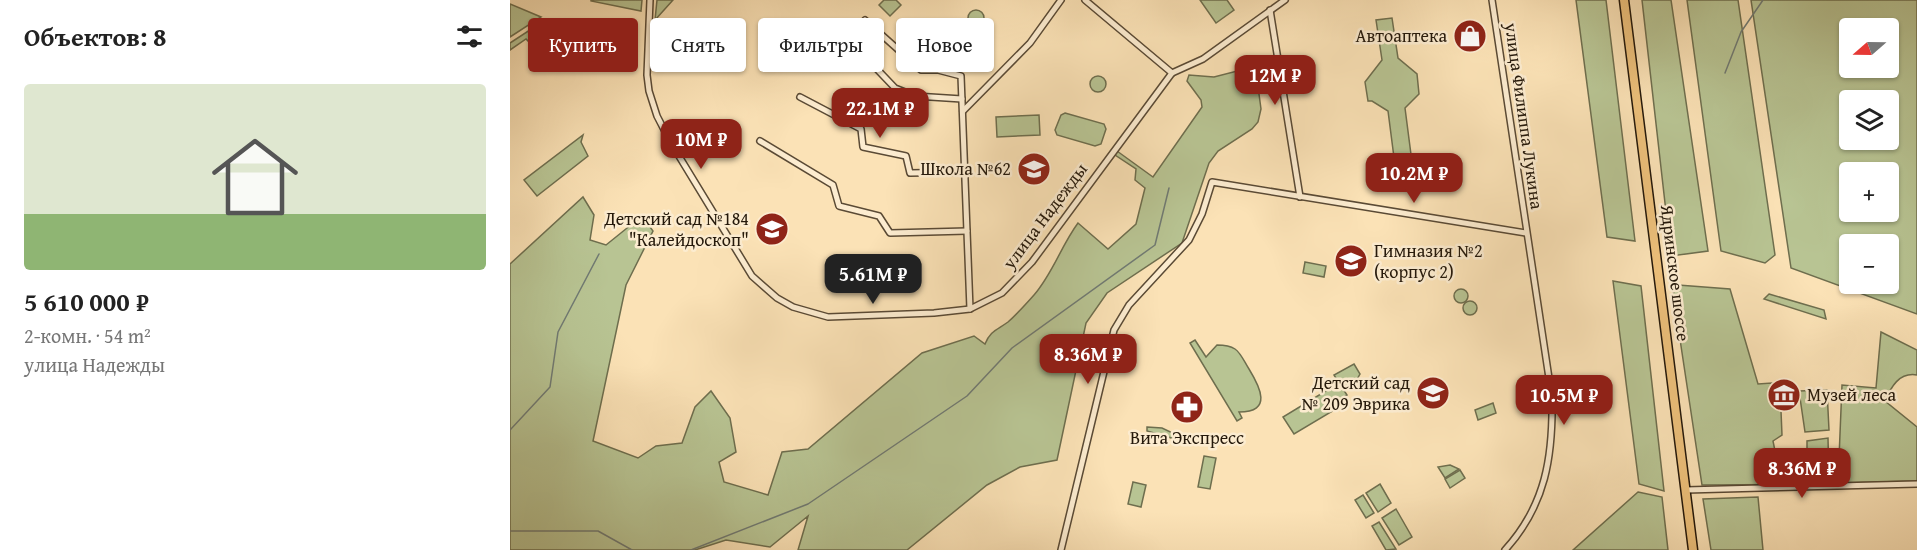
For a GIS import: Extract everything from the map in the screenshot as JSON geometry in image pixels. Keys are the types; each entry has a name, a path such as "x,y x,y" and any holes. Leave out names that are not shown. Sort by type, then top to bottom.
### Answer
{"main road":[{"name":"Ядринское шоссе","path":"1624,0 1693,550"}],"street":[{"name":"улица Надежды","path":"650,0 647,75 657,116 742,261 762,286 793,307 828,317 911,315 970,309 992,300 1016,280 1172,73"},
{"path":"963,111 1030,43 1061,0"},
{"path":"1085,0 1172,73 1203,59 1285,0"},
{"name":"улица Филиппа Лукина","path":"1061,550 1114,330 1129,305 1189,240 1202,214 1212,182 1526,233 1492,0"},
{"path":"1270,10 1300,197"},
{"path":"884,37 921,70 938,70 962,76 970,309"},
{"path":"880,72 895,88 915,96 962,99"},
{"path":"800,97 861,129 863,147 906,156 910,173 965,172"},
{"path":"760,141 833,185 839,206 879,216 890,233 967,231"},
{"path":"1505,550 1537,504 1548,466 1552,440 1552,398 1526,233"},
{"path":"1686,490 1917,484"}],"green space":[{"path":"591,0 642,0 641,11 591,1"},
{"path":"657,0 673,0 657,18"},
{"path":"884,0 896,0 901,5 890,16 879,5"},
{"path":"1200,0 1227,0 1234,10 1216,23"},
{"path":"1576,0 1606,0 1635,241 1607,237"},
{"path":"1642,0 1671,0 1708,251 1671,256"},
{"path":"1687,0 1738,0 1775,255 1765,263 1721,251"},
{"path":"1751,0 1917,0 1917,314 1862,294 1899,294 1899,234 1839,234 1839,286 1791,268"},
{"path":"510,4 541,17 528,18 528,25 510,37"},
{"path":"976,10 984,18 968,18"},
{"path":"1392,18 1398,58 1417,74 1419,94 1405,108 1413,170 1396,173 1388,111 1368,101 1365,82 1382,60 1376,20"},
{"path":"528,31 528,41 526,39 510,50 510,43"},
{"path":"1245,69 1256,72 1261,109 1258,122 1252,129 1218,151 1209,163 1182,243 1107,293 1086,323 1057,460 1020,467 987,485 907,550 798,550 808,516 770,547 726,540 695,550 510,550 510,264 583,197 594,215 590,240 606,245 642,216 653,231 626,285 593,441 638,458 656,446 682,443 695,407 711,391 730,418 736,452 719,462 724,482 768,495 782,452 808,449 922,353 974,336 985,344 992,333 1008,322 1041,287 1078,223 1108,249 1136,224 1145,188 1135,180 1136,169 1115,155 1117,151 1153,177 1202,107 1201,100 1187,81 1189,75 1214,77"},
{"path":"1098,76 1106,84 1098,92 1090,84"},
{"path":"1065,113 1104,124 1106,129 1101,144 1095,146 1057,135 1055,130 1061,115"},
{"path":"1039,115 1040,135 997,137 996,117"},
{"path":"583,135 581,142 588,156 537,196 524,180"},
{"path":"1305,262 1326,266 1324,277 1303,273"},
{"path":"1613,281 1641,286 1664,491 1639,484"},
{"path":"1678,285 1730,289 1758,384 1772,383 1774,403 1781,411 1782,435 1773,441 1776,456 1807,454 1807,441 1828,438 1829,484 1702,485 1673,293"},
{"path":"1458,289 1464,289 1468,296 1464,303 1458,303 1454,299 1454,293"},
{"path":"1769,294 1824,310 1826,319 1764,299"},
{"path":"1467,301 1473,301 1477,308 1473,315 1467,315 1463,311 1463,305"},
{"path":"1881,332 1917,350 1917,375 1905,376 1896,382 1885,401 1917,427 1917,481 1838,483 1842,385 1876,388"},
{"path":"1195,340 1206,357 1217,345 1228,346 1237,351 1260,391 1260,403 1256,408 1239,412 1242,418 1237,421 1190,343"},
{"path":"1354,364 1360,374 1356,381 1343,389 1347,395 1334,403 1336,409 1294,434 1283,417 1339,383 1334,375"},
{"path":"1827,390 1829,430 1805,432 1799,391"},
{"path":"1493,403 1496,413 1478,420 1475,410"},
{"path":"1147,427 1162,428 1177,435 1175,439 1147,431"},
{"path":"1204,456 1216,458 1210,489 1198,487"},
{"path":"1450,465 1459,469 1445,478 1438,467"},
{"path":"1460,470 1465,478 1450,488 1445,479"},
{"path":"1133,482 1146,485 1141,507 1128,504"},
{"path":"1380,484 1391,503 1378,512 1366,493"},
{"path":"1638,492 1662,497 1668,550 1573,550"},
{"path":"1363,495 1374,513 1366,518 1355,500"},
{"path":"1758,497 1763,550 1711,550 1703,499"},
{"path":"1396,509 1412,537 1399,545 1382,518"},
{"path":"1379,522 1396,549 1386,550 1372,526"}],"waterway":[{"path":"1725,73 1741,32 1763,0"},
{"path":"691,550 808,504 967,396 1012,348 1155,245 1169,188"},
{"path":"510,430 550,387 558,332 599,254"},
{"path":"510,531 598,531 632,550"}],"place":[{"name":"Автоаптека","path":"1470,36"},
{"name":"Школа №62","path":"1034,169"},
{"name":"Детский сад №184 \"Калейдоскоп\"","path":"772,229"},
{"name":"Гимназия №2 (корпус 2)","path":"1351,261"},
{"name":"Детский сад № 209 Эврика","path":"1433,393"},
{"name":"Музей леса","path":"1784,395"},
{"name":"Вита Экспресс","path":"1187,407"}]}
